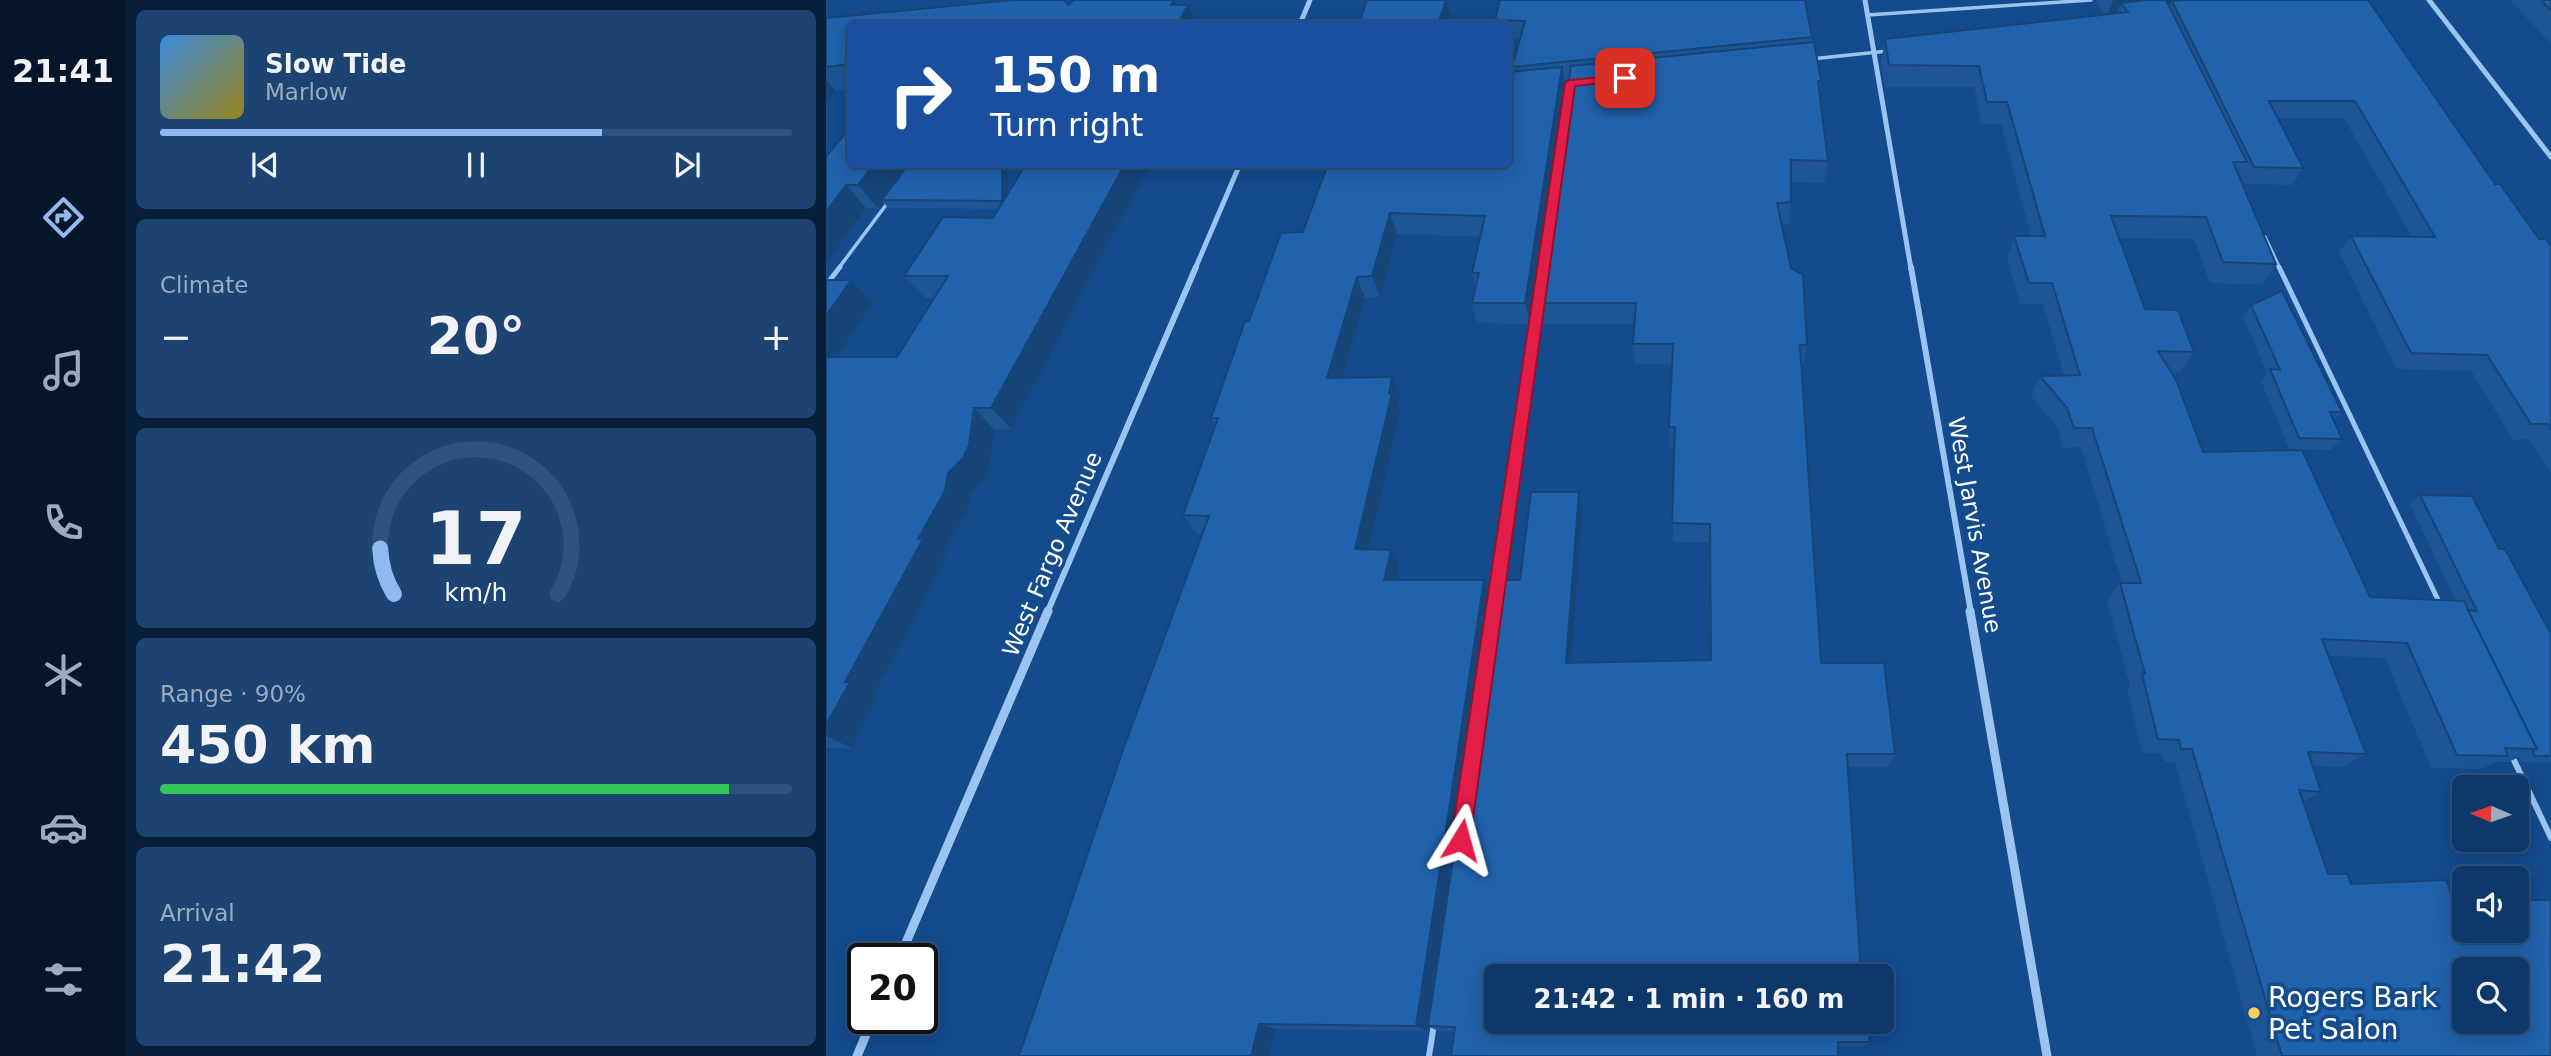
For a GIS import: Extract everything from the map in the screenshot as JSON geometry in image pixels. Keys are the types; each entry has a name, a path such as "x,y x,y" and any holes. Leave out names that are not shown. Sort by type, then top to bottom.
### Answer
{"street":[{"path":"1301,21 1310,0"},
{"name":"West Jarvis Avenue","path":"1865,0 2047,1056"},
{"path":"2429,0 2551,157"},
{"name":"West Fargo Avenue","path":"906,943 1238,168"},
{"path":"857,1056 866,1034"}],"lane":[{"path":"1867,15 2051,5 2091,0"},
{"path":"1804,60 1899,49"},
{"path":"826,285 891,197"},
{"path":"2260,227 2444,614"},
{"path":"1497,590 1541,289"},
{"path":"2509,751 2551,838"},
{"path":"1429,1056 1435,1015"}],"building":[{"path":"1014,0 1064,0 1068,5 1074,0 1174,0 1171,5 1188,5 1180,21 847,21 847,64 826,67 826,18"},
{"path":"1367,0 1446,0 1439,21 1360,21"},
{"path":"1500,0 1805,0 1812,37 1512,67 1525,21 1495,20"},
{"path":"2166,0 2247,162 2233,162 2276,264 2223,262 2206,217 2111,216 2145,309 2178,310 2194,352 2158,351 2176,380 2203,452 2302,450 2370,597 2464,601 2537,749 2505,748 2508,756 2457,755 2407,643 2322,639 2366,754 2308,752 2321,792 2299,790 2328,874 2347,874 2351,884 2446,880 2452,895 2452,943 2529,943 2529,900 2551,900 2551,1056 2282,1056 2192,749 2181,749 2179,740 2158,739 2142,674 2145,674 2120,583 2141,583 2092,428 2074,428 2067,408 2040,376 2080,375 2052,283 2029,283 2014,236 2045,236 2007,102 1987,102 1979,66 1889,65 1885,39 2128,12 2121,3"},
{"path":"2368,0 2495,184 2500,184 2539,239 2546,239 2551,246 2551,429 2548,424 2531,424 2487,355 2411,353 2351,236 2435,237 2355,101 2269,101 2303,168 2254,167 2172,1"},
{"path":"2541,0 2551,0 2551,10"},
{"path":"1814,42 1821,81 1818,81 1828,161 1791,160 1791,202 1777,203 1791,268 1803,275 1807,345 1800,345 1821,663 1884,663 1895,754 1847,754 1860,964 1484,964 1484,1034 1869,1034 1870,1042 1838,1042 1838,1056 1451,1056 1455,1027 1428,1026 1495,580 1520,580 1531,492 1579,492 1566,663 1711,660 1710,524 1672,523 1675,427 1669,427 1673,344 1633,344 1636,303 1536,303 1571,66"},
{"path":"1562,67 1525,303 1472,303 1479,273 1472,273 1485,216 1390,213 1372,276 1357,277 1327,378 1392,377 1389,393 1392,393 1355,549 1391,550 1384,580 1484,580 1416,1026 1259,1024 1251,1056 1019,1056 1124,747 1209,516 1183,515 1218,418 1211,418 1245,321 1249,321 1281,233 1303,232 1327,168 1512,168 1512,72"},
{"path":"846,133 847,168 871,168 858,185 846,185 826,212 826,156"},
{"path":"906,168 1002,168 1002,201 882,200"},
{"path":"1024,168 1123,168 991,408 974,408 969,445 963,458 948,473 945,491 918,539 923,539 845,682 850,682 826,725 826,357 897,357 948,276 904,276 943,217 993,218"},
{"path":"826,280 851,280 826,316"},
{"path":"2282,291 2342,412 2330,412 2342,439 2299,438 2270,369 2280,370 2251,305"},
{"path":"2420,495 2472,496 2499,549 2505,549 2551,634 2551,756 2535,756 2533,751 2537,749 2468,610 2477,611"}],"place":[{"name":"Rogers Bark Pet Salon","path":"2254,1013"}],"route":[{"path":"1461,840 1570,83 1625,78"}]}
